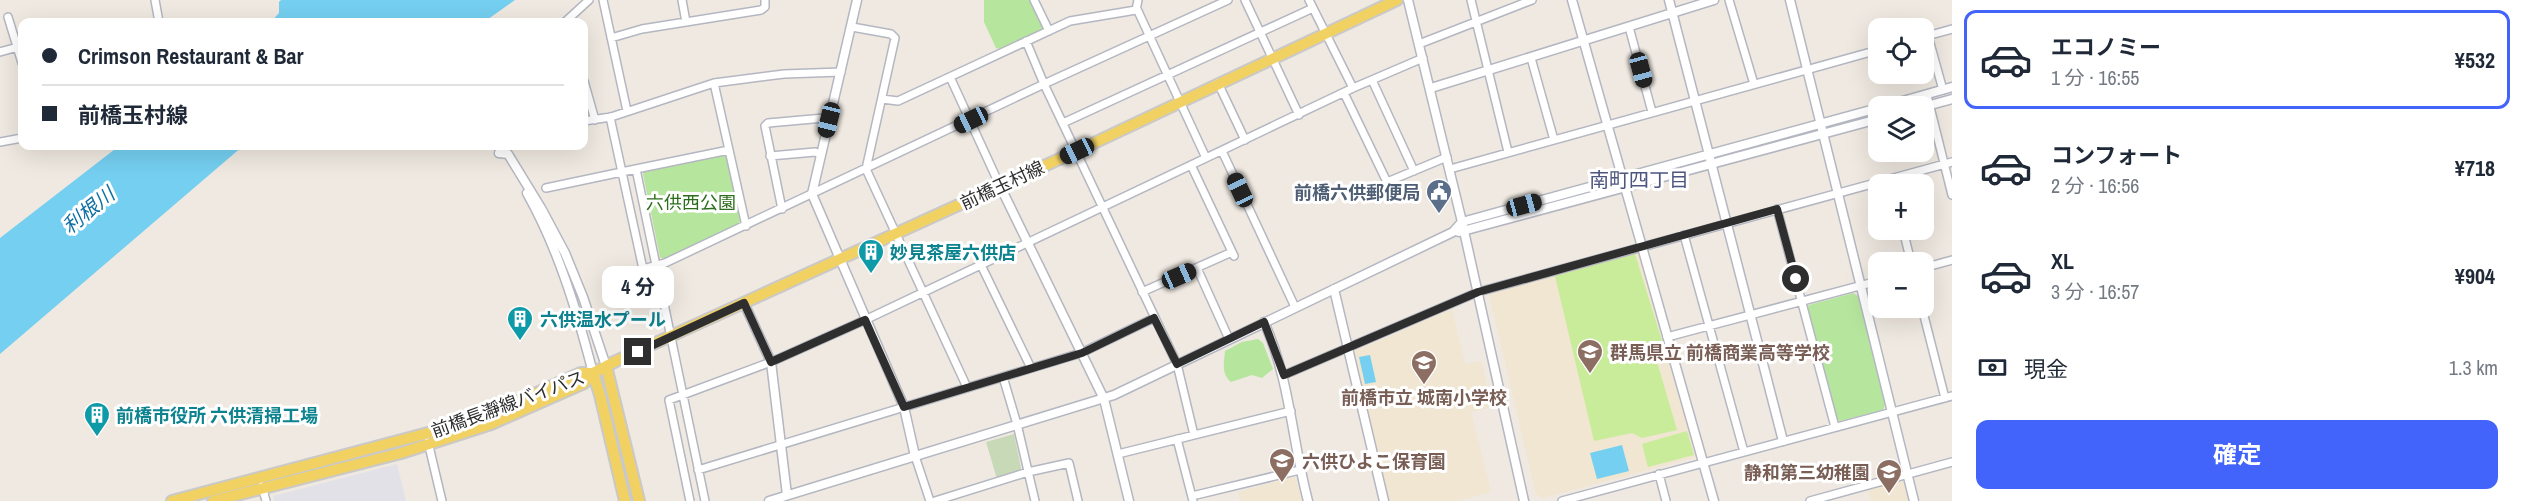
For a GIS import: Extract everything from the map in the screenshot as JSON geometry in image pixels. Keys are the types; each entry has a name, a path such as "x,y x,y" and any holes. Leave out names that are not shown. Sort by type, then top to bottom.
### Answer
{"main road":[{"name":"前橋玉村線","path":"593,372 1077,151 1180,100 1397,0"},
{"path":"606,366 639,501"},
{"path":"593,372 625,501"},
{"name":"前橋長瀞線バイパス","path":"172,501 262,483 427,439 490,414 581,373 593,372"},
{"name":"前橋長瀞線バイパス","path":"213,501 262,483"}],"street":[{"path":"155,0 158,18"},
{"path":"569,18 589,0"},
{"path":"603,0 627,111"},
{"path":"682,0 686,22"},
{"path":"611,38 642,30 761,10 765,7 765,0"},
{"path":"857,0 812,194 904,407 915,456 930,501"},
{"path":"1034,0 1049,31"},
{"path":"1138,0 1137,9 1206,158"},
{"path":"610,117 643,269 657,266 746,226 1044,84 1228,0"},
{"path":"1245,0 1299,115"},
{"path":"1309,0 1353,88"},
{"path":"1408,0 1450,169 1524,501"},
{"path":"1471,0 1508,152"},
{"path":"1419,44 1532,0"},
{"path":"1572,0 1714,501"},
{"path":"1669,0 1784,441"},
{"path":"1431,88 1714,0"},
{"path":"1729,0 1754,84"},
{"path":"1790,0 1914,501"},
{"path":"1064,123 1313,8"},
{"path":"882,99 898,101 1081,18 1137,9"},
{"path":"0,52 18,47 8,17"},
{"path":"852,27 891,34 895,38 866,169 965,383"},
{"path":"1629,27 1652,112"},
{"path":"1934,35 1952,29"},
{"path":"1026,41 1044,84 1177,364 1194,435"},
{"path":"1450,169 1868,53"},
{"path":"1920,96 1948,89 1934,56"},
{"path":"690,501 669,400 771,362 865,320 1353,88 1423,58"},
{"path":"1531,58 1554,140"},
{"path":"588,121 610,117 714,83 784,74 841,72"},
{"path":"950,77 1000,186 1104,399 1129,501"},
{"path":"1372,80 1414,171"},
{"path":"714,83 746,226"},
{"path":"1218,83 1245,140"},
{"path":"1344,93 1385,181 1391,182 1447,158"},
{"path":"588,95 595,120"},
{"path":"1934,104 1952,99"},
{"path":"1453,232 1464,232 1625,188 1709,160 1822,129 1868,112"},
{"path":"782,209 764,129 766,124 824,118 829,120"},
{"path":"1822,129 1868,121"},
{"path":"1934,127 1948,163 1952,195"},
{"path":"0,142 18,139"},
{"path":"499,153 503,150"},
{"path":"546,188 729,150"},
{"path":"1222,151 1295,307"},
{"path":"770,156 815,152 820,154"},
{"path":"499,153 508,154 559,240 583,297 606,366"},
{"path":"499,153 529,198 549,240 576,312 593,372"},
{"path":"769,501 788,498 915,456 1104,399 1453,232 1462,222 1622,178 1709,160"},
{"path":"1915,174 1948,163"},
{"path":"1142,292 1233,254 1191,165"},
{"path":"636,169 705,501"},
{"path":"1284,375 1478,292 1777,209 1868,187"},
{"path":"1777,209 1835,427"},
{"path":"1684,235 1744,452"},
{"path":"1934,265 1952,260"},
{"path":"981,265 1031,368"},
{"path":"1197,268 1228,339"},
{"path":"1667,338 1868,283"},
{"path":"1334,289 1384,501"},
{"path":"744,303 771,362 788,498"},
{"path":"698,470 1082,353 1154,318"},
{"path":"1565,501 1948,397 1925,318"},
{"path":"1264,322 1284,375 1300,470 1308,501"},
{"path":"1002,377 1017,425 1035,501"},
{"path":"1118,454 1291,411"},
{"path":"427,439 442,501"},
{"path":"1177,439 1193,498 1300,470"},
{"path":"1810,501 1952,462"},
{"path":"935,501 1028,472 1069,463 1078,501"},
{"path":"1659,474 1666,501"},
{"path":"262,483 266,501"}],"shaded area":[{"name":"群馬県立 前橋商業高等学校","path":"1636,252 1639,255 1695,455 1693,458 1543,498 1536,494 1489,294"},
{"name":"前橋市立 城南小学校","path":"1452,309 1465,364 1481,361 1492,407 1471,412 1491,492 1458,501 1387,501 1353,354 1355,351"},
{"path":"397,464 406,501 274,501 273,496"},
{"name":"六供ひよこ保育園","path":"1295,477 1302,501 1240,501 1238,492"},
{"name":"静和第三幼稚園","path":"1901,480 1909,501 1871,501 1868,489"}],"green space":[{"path":"984,0 1031,0 1043,26 1041,30 1000,49 996,48 984,22"},
{"name":"六供西公園","path":"723,153 727,157 740,221 738,225 664,259 660,257 643,174 645,170"},
{"path":"1635,254 1663,344 1653,348 1677,430 1642,438 1632,433 1594,441 1555,276"},
{"path":"1853,293 1858,296 1885,405 1883,410 1840,421 1836,419 1807,308 1809,305"},
{"path":"1258,339 1263,343 1273,369 1262,378 1252,375 1231,382 1224,372 1225,351 1242,342"},
{"path":"1687,431 1694,455 1648,467 1642,444"},
{"path":"1014,434 1021,468 1019,472 997,479 986,442"}],"water":[{"path":"281,0 515,0 490,18 275,18 279,13"},
{"name":"利根川","path":"114,150 238,150 0,354 0,238"},
{"path":"1370,355 1376,382 1365,384 1359,357"},
{"path":"1622,445 1629,471 1597,479 1590,453"}],"place":[{"name":"前橋六供郵便局","path":"1439,215"},
{"name":"妙見茶屋六供店","path":"871,275"},
{"name":"六供温水プール","path":"520,342"},
{"name":"群馬県立 前橋商業高等学校","path":"1590,375"},
{"name":"前橋市立 城南小学校","path":"1424,386"},
{"name":"前橋市役所 六供清掃工場","path":"97,438"},
{"name":"六供ひよこ保育園","path":"1282,484"},
{"name":"静和第三幼稚園","path":"1889,495"}],"district":[{"name":"南町四丁目","path":"1639,179"}],"route":[{"path":"638,352 744,303 771,362 865,320 904,407 1082,353 1154,318 1177,364 1264,322 1284,375 1478,292 1777,209 1796,279"}]}
